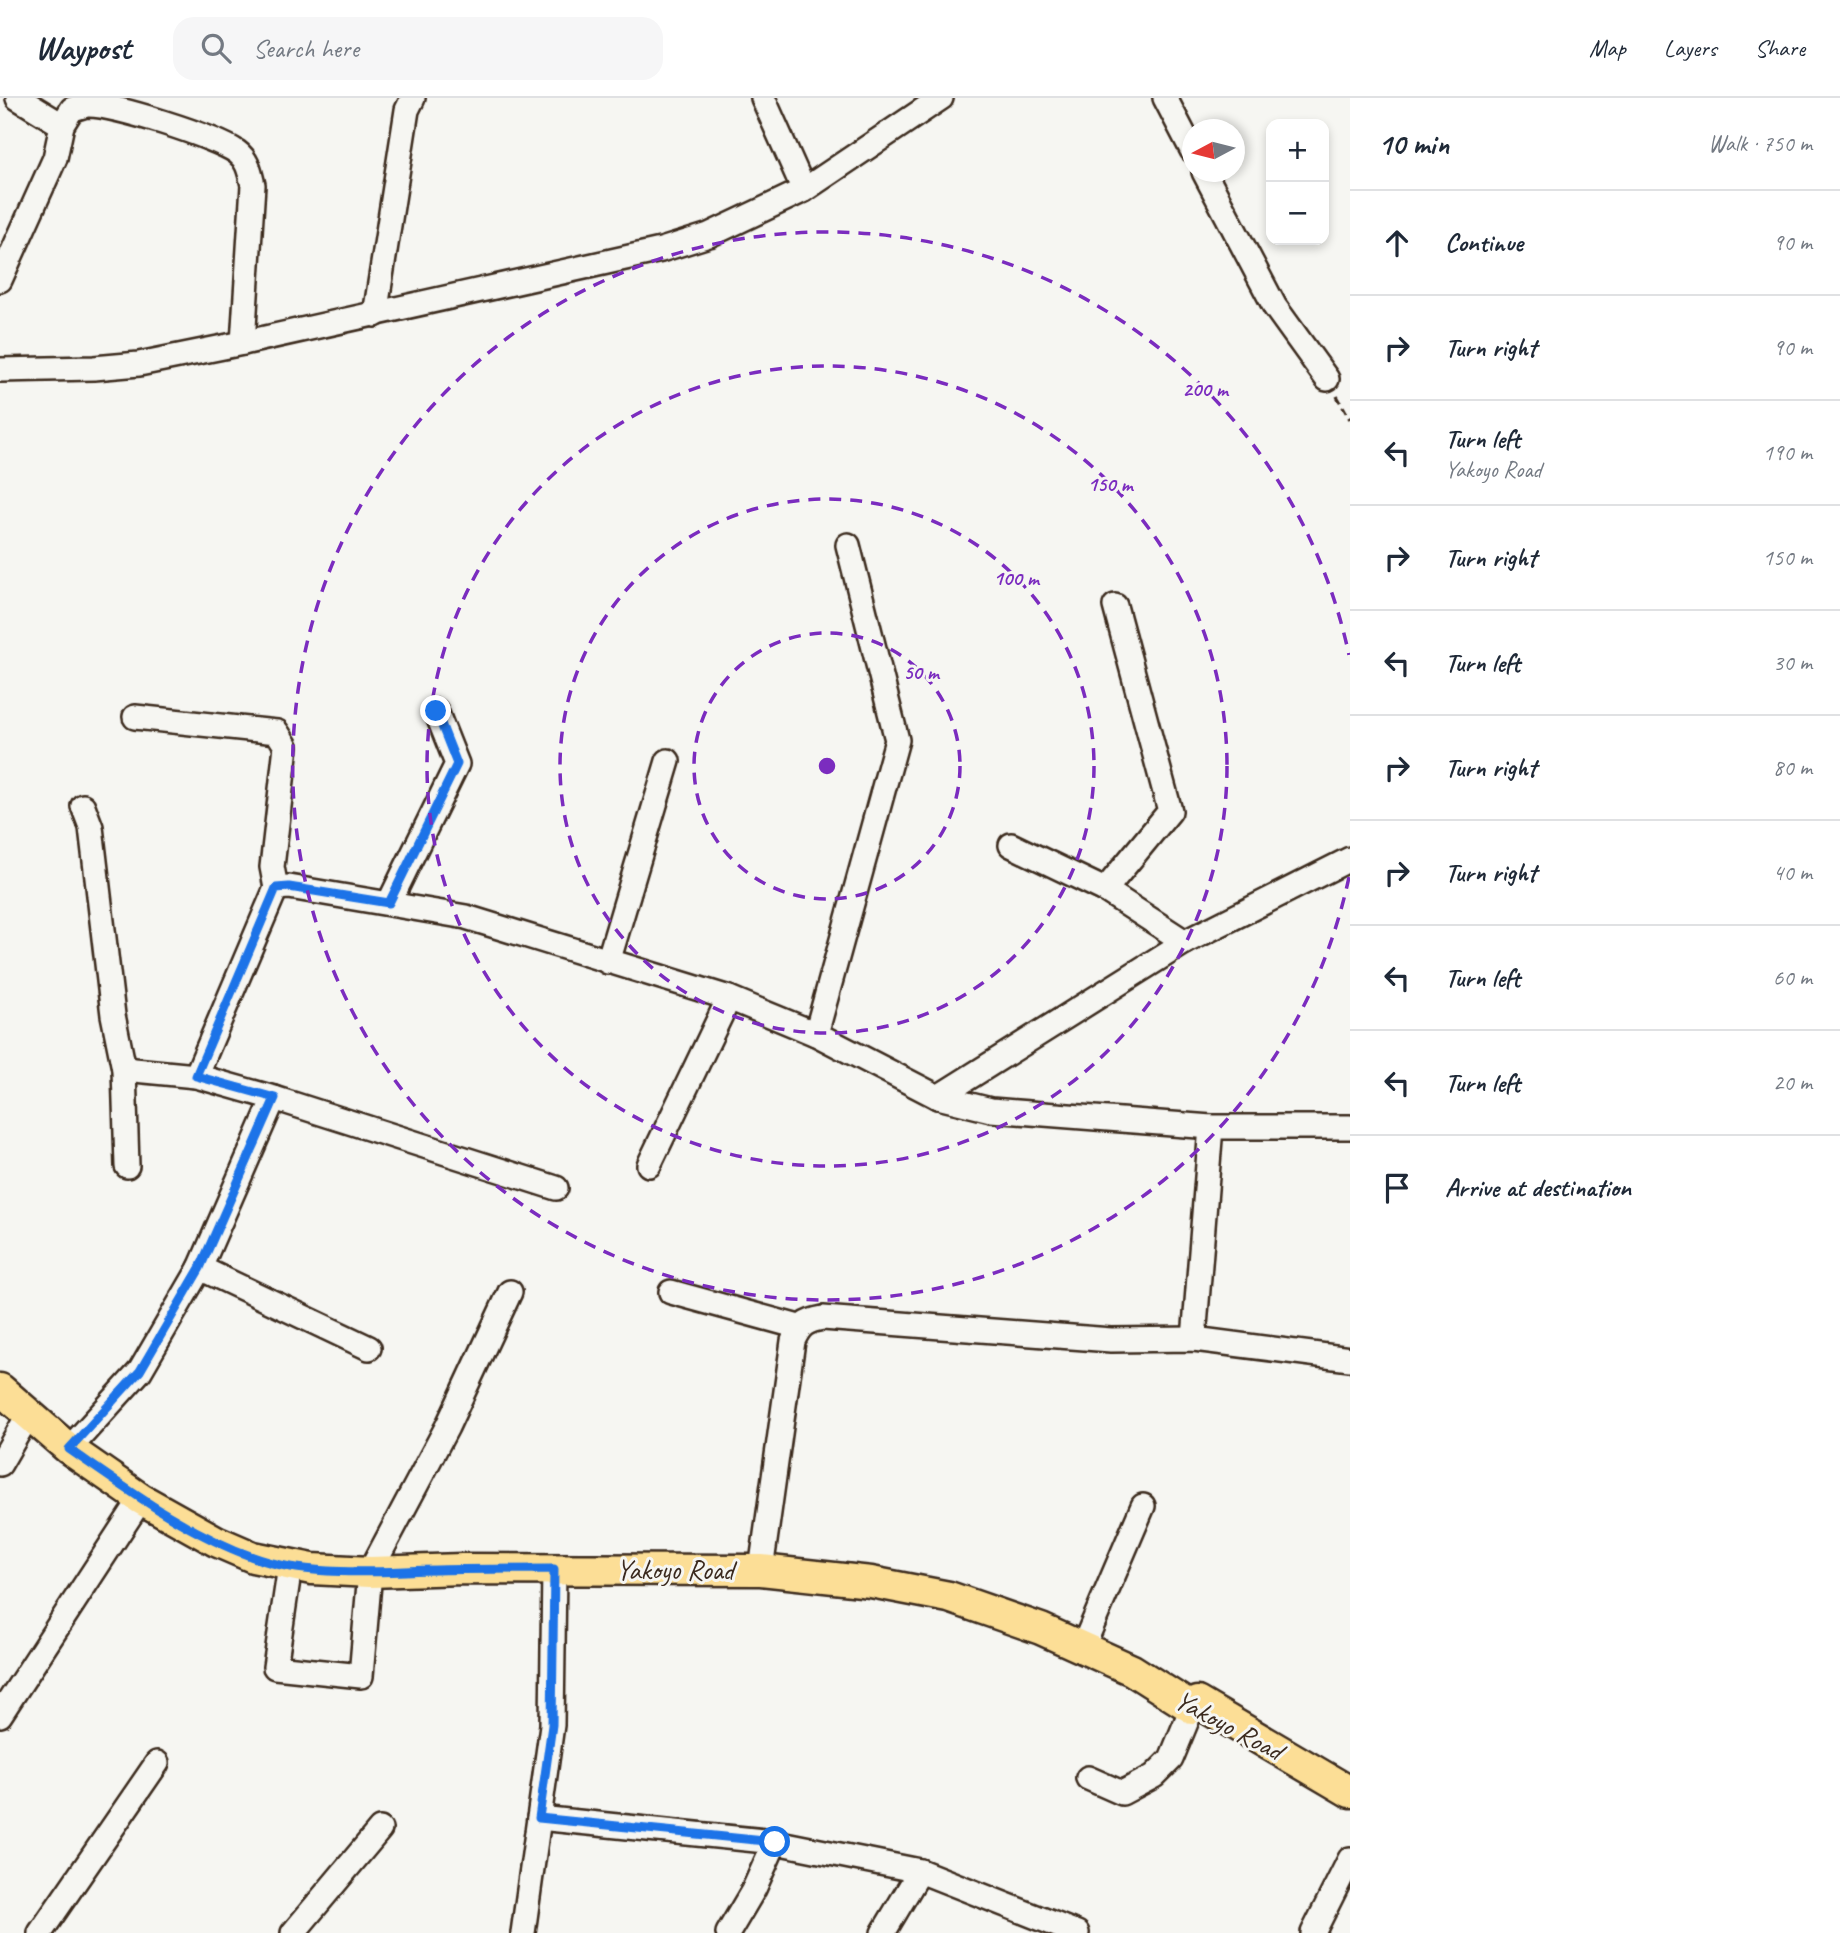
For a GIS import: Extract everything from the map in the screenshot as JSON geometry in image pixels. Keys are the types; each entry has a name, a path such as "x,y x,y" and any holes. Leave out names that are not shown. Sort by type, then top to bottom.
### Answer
{"main road":[{"name":"Yakoyo Road","path":"0,1389 69,1449 141,1499 216,1541 253,1557 290,1566 370,1572 761,1570 872,1582 949,1597 1041,1629 1132,1670 1192,1708 1197,1702 1350,1792"}],"street":[{"path":"18,98 62,125"},
{"path":"375,314 407,110 413,98"},
{"path":"762,98 804,190"},
{"path":"0,370 139,364 243,344 661,250 709,235 804,190 941,98"},
{"path":"1165,98 1182,131"},
{"path":"0,280 55,158 62,125 72,109 88,105 115,109 214,139 239,153 248,165 253,185 243,344"},
{"path":"1209,182 1275,306 1327,379"},
{"path":"817,1034 897,740 848,545"},
{"path":"1105,890 1170,811 1115,606"},
{"path":"389,903 457,764 436,711"},
{"path":"135,717 278,732 286,746 272,867 276,888 196,1076"},
{"path":"608,962 668,761"},
{"path":"83,806 91,827 113,1015 124,1069 127,1166"},
{"path":"1011,845 1105,890 1185,942"},
{"path":"938,1097 1185,942 1350,859"},
{"path":"276,888 289,887 466,917 729,998 817,1034 938,1097 991,1110 1211,1127 1350,1127"},
{"path":"649,1165 729,998"},
{"path":"124,1069 196,1076 275,1098 556,1188"},
{"path":"69,1449 140,1371 200,1268 275,1098"},
{"path":"1194,1339 1211,1127"},
{"path":"200,1268 369,1348"},
{"path":"290,1566 275,1667 361,1676 370,1572 447,1427 510,1292"},
{"path":"671,1292 799,1327"},
{"path":"761,1570 793,1341 799,1327 809,1321 823,1318 1111,1340 1194,1339 1350,1359"},
{"path":"0,1464 29,1414"},
{"path":"0,1715 141,1499"},
{"path":"1082,1649 1143,1506"},
{"path":"523,1933 552,1725 554,1569"},
{"path":"1088,1778 1122,1793 1154,1776 1171,1759 1192,1708"},
{"path":"40,1933 157,1763"},
{"path":"539,1818 775,1842 920,1871 1077,1933"},
{"path":"292,1933 380,1829"},
{"path":"728,1933 754,1889 775,1842"},
{"path":"1313,1933 1350,1859"},
{"path":"883,1933 920,1871"}],"path":[{"path":"1327,379 1350,419"}],"route":[{"path":"436,711 457,764 389,903 289,887 276,888 196,1076 275,1098 200,1268 140,1371 69,1449 141,1499 216,1541 253,1557 312,1569 370,1572 554,1569 552,1725 539,1818 775,1842"}]}
